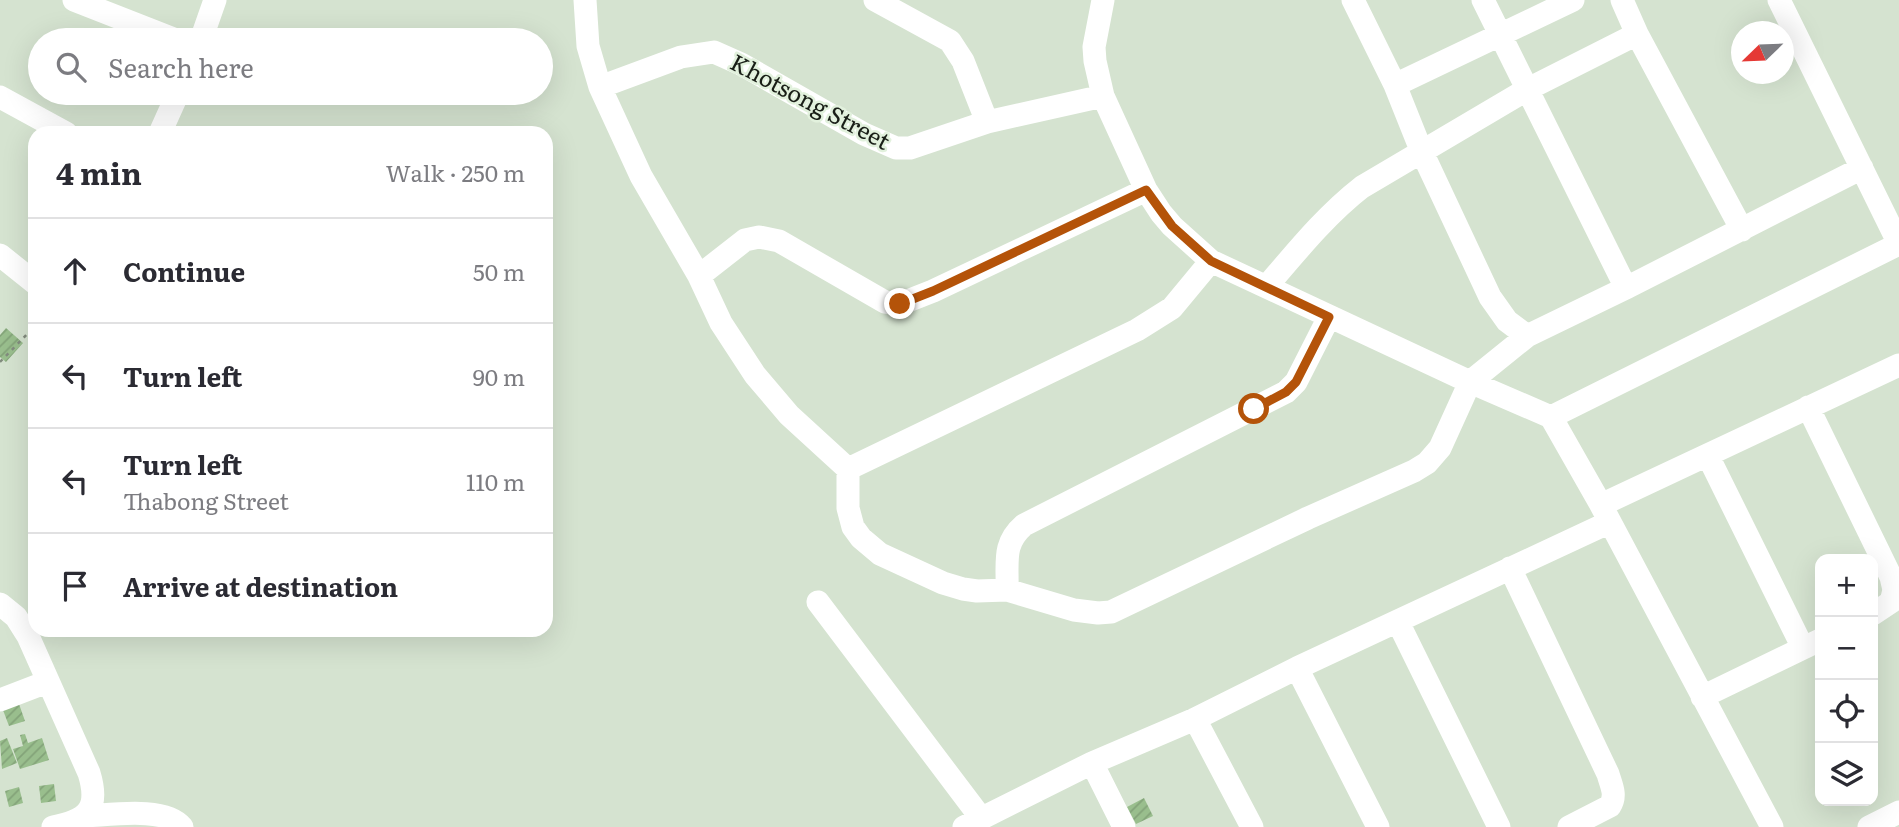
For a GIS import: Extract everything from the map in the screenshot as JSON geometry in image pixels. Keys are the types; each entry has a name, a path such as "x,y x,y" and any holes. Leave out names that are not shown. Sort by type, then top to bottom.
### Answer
{"street":[{"path":"74,0 145,28"},
{"path":"205,28 215,0"},
{"path":"585,0 588,46 600,87 641,176 699,276 721,323 755,375 789,415 848,469 848,508 853,527 861,538 880,554 943,583 977,591 1007,590 1074,610 1111,612 1427,463 1440,448 1469,382 1527,335 1626,288 1862,168"},
{"path":"875,0 950,41 963,61 987,122"},
{"path":"1103,0 1094,47 1103,96 1146,190 1172,226 1211,261 1469,382 1551,417 1772,827"},
{"path":"1353,0 1395,85 1420,150 1490,297 1507,321 1527,335"},
{"path":"1483,0 1626,288"},
{"path":"1395,85 1573,0"},
{"path":"1622,0 1637,34 1742,230"},
{"path":"1551,417 1899,244 1779,0"},
{"path":"1267,286 1303,243 1345,200 1362,187 1420,150 1528,89 1637,34"},
{"name":"Khotsong Street","path":"600,87 681,57 714,52 741,64 864,134 896,148 910,148 987,122 1103,96"},
{"path":"0,97 53,126"},
{"path":"163,126 173,105"},
{"path":"699,276 745,240 759,237 779,241 885,302 900,304 1146,190"},
{"path":"0,255 28,277"},
{"path":"848,469 1137,330 1172,308 1211,261"},
{"path":"1007,590 1008,547 1012,535 1024,525 1286,392 1302,372 1329,317"},
{"path":"818,602 984,821 1092,763 1195,719 1510,568 1708,456 1899,365"},
{"path":"1808,407 1891,577 1894,590 1891,602 1878,611"},
{"path":"1702,697 1812,644 1708,456"},
{"path":"1510,568 1608,774 1614,792 1610,806 1569,827"},
{"path":"0,604 16,617 28,635"},
{"path":"1398,622 1499,827"},
{"path":"29,637 95,792 93,805 84,816 71,823 53,827"},
{"path":"1297,668 1378,827"},
{"path":"0,700 47,681"},
{"path":"1195,719 1252,827"},
{"path":"1092,763 1125,827"},
{"path":"1869,827 1899,812"},
{"path":"84,816 153,814 177,820 182,827"}],"path":[{"path":"0,362 28,333"}],"building":[{"path":"6,328 23,343 6,362 0,357 0,335"},
{"path":"19,704 25,721 9,726 3,710"},
{"path":"25,734 28,743 42,738 49,760 20,769 13,749 23,746 20,735"},
{"path":"7,738 17,763 2,769 0,741"},
{"path":"54,784 56,801 41,803 39,786"},
{"path":"19,787 23,803 9,807 5,791"},
{"path":"1144,798 1153,816 1136,824 1127,807"}],"route":[{"path":"900,304 1146,190 1172,226 1211,261 1329,317 1296,382 1286,392 1254,409"}]}
